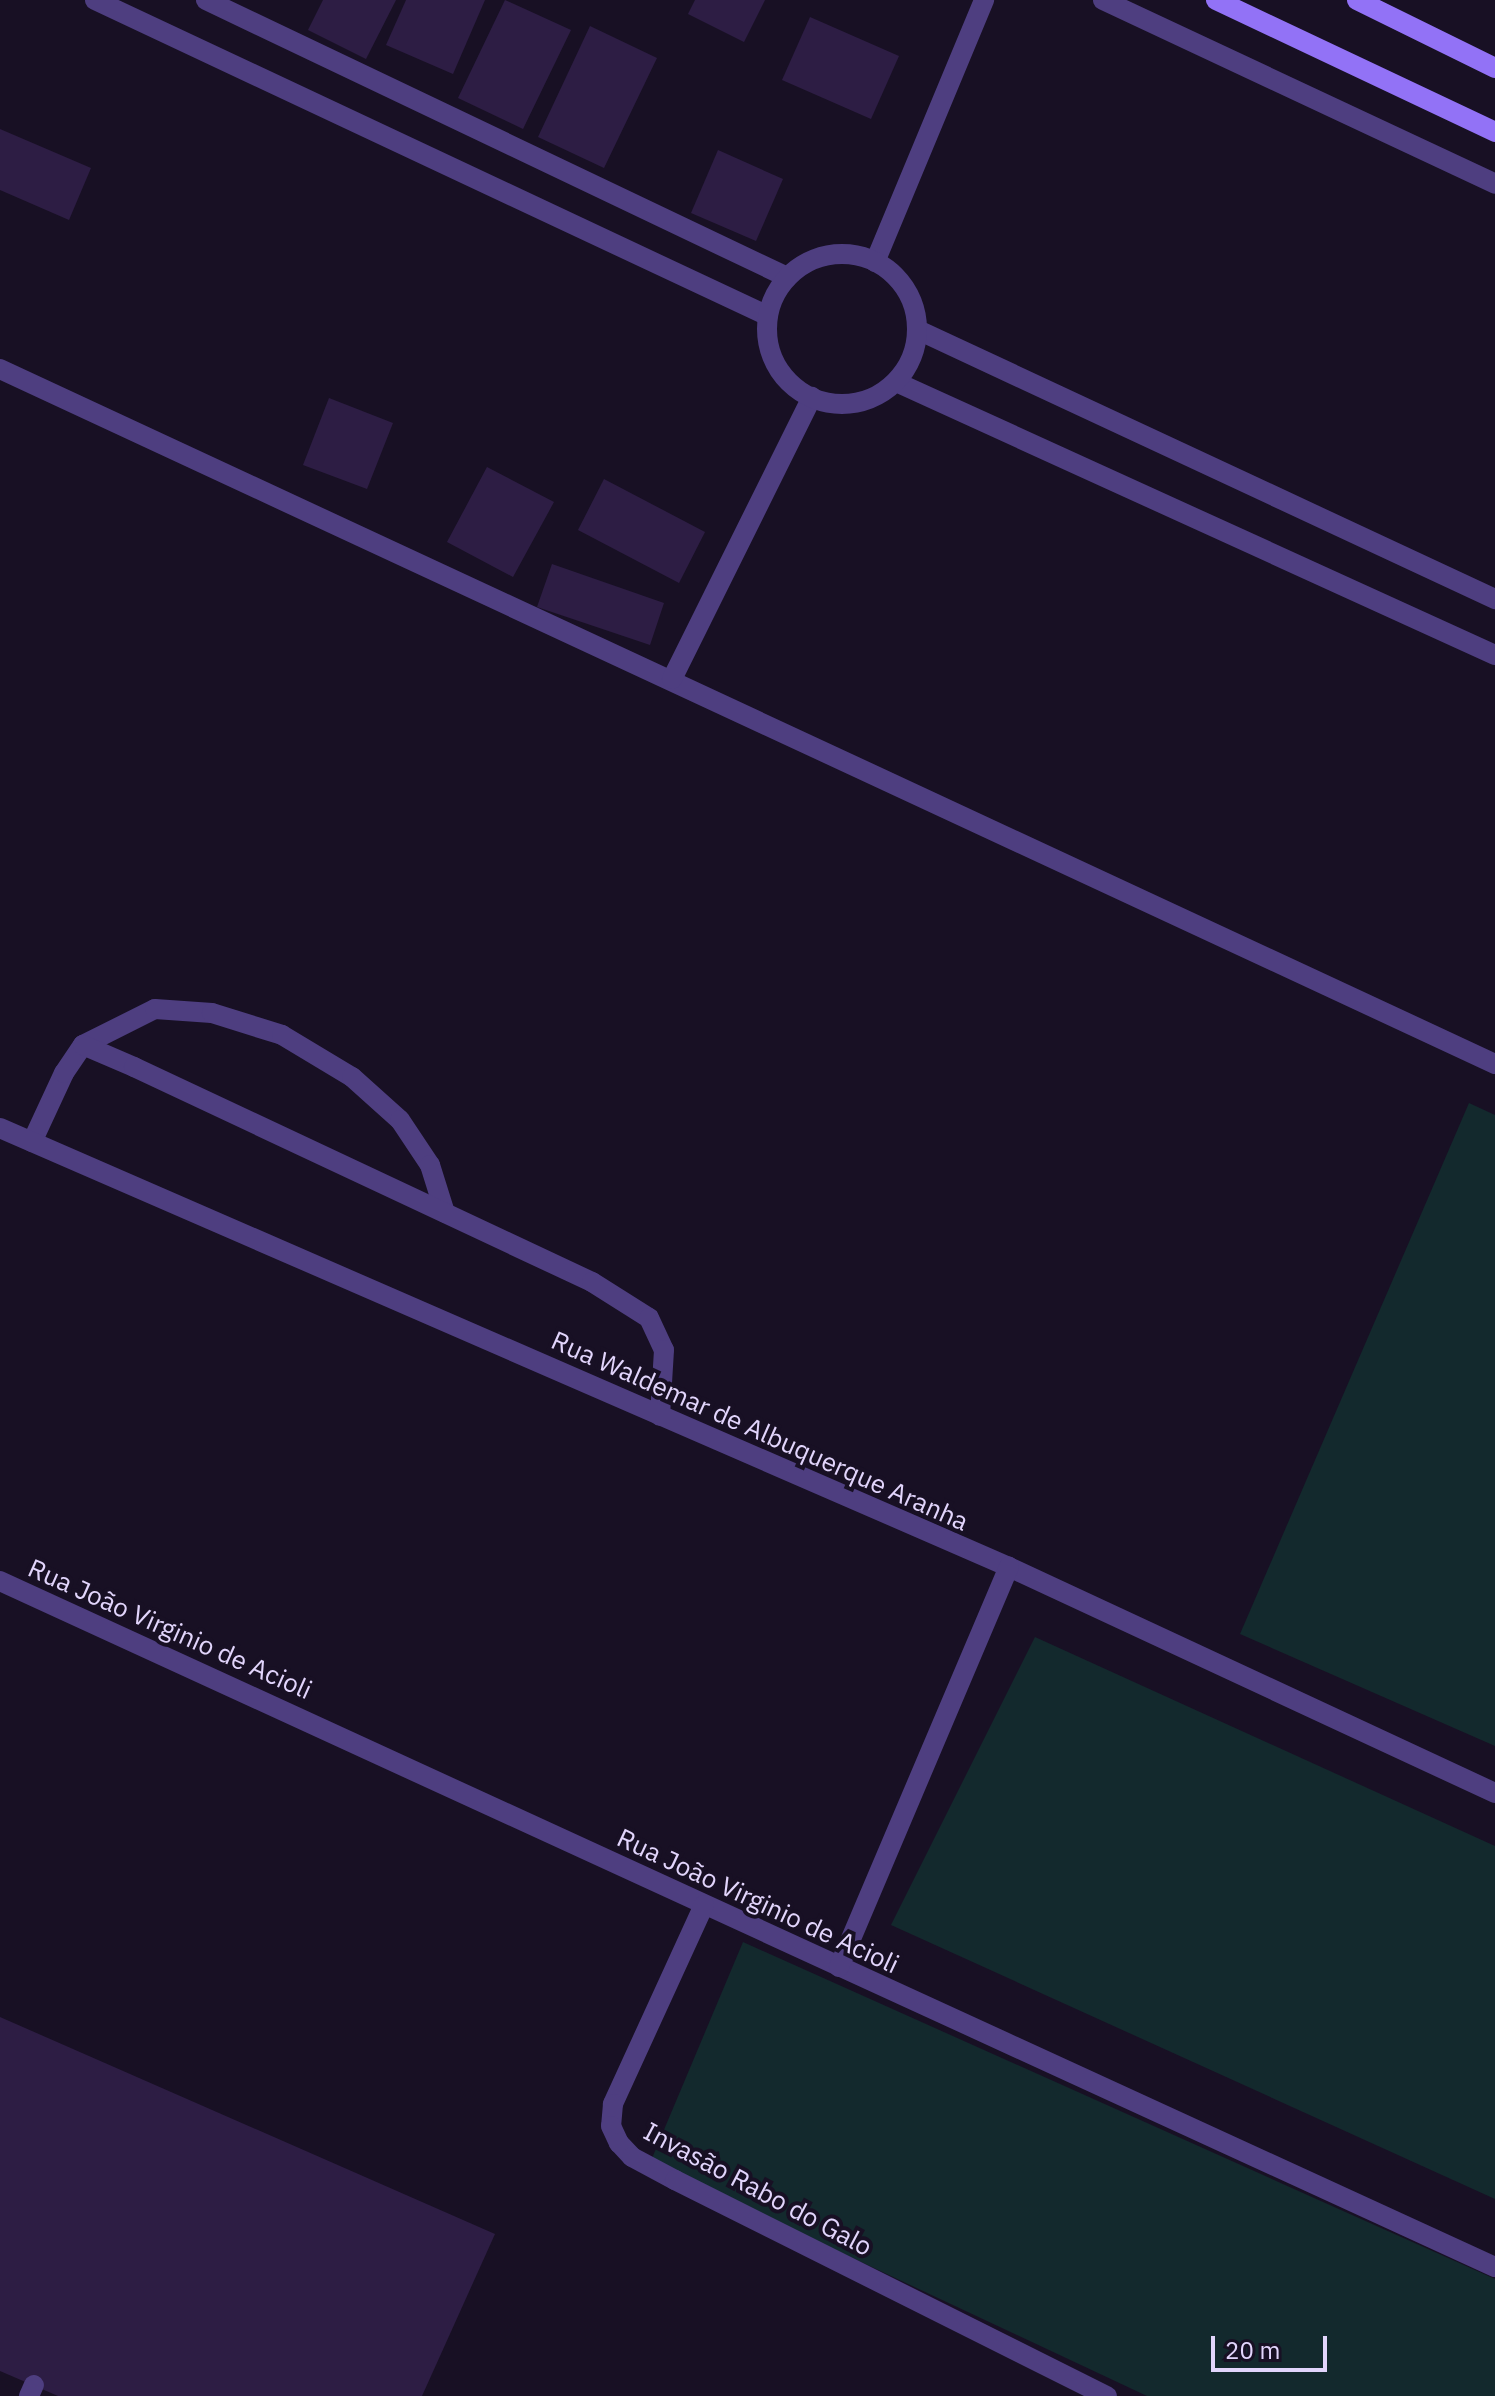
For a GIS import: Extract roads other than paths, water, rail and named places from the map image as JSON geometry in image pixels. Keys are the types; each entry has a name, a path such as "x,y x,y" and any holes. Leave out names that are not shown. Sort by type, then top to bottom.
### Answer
{"main road":[{"path":"1216,0 1495,132"},
{"path":"1357,0 1495,68"}],"street":[{"path":"95,0 768,316"},
{"path":"206,0 787,277"},
{"path":"875,262 984,0"},
{"path":"1103,0 1495,184"},
{"path":"828,255 853,255 875,262 893,273 906,290 918,330 912,357 896,382 865,401 848,404 812,397 791,384 776,364 768,341 768,316 774,295 787,277 806,263 828,255"},
{"path":"918,330 1495,599"},
{"path":"0,369 1495,1064"},
{"path":"896,382 1495,655"},
{"path":"672,679 812,397"},
{"path":"32,1142 64,1073 83,1045 155,1009 212,1013 282,1035 352,1077 400,1120 430,1165 445,1213"},
{"path":"83,1045 592,1282 649,1318 664,1350 660,1416"},
{"name":"Rua Waldemar de Albuquerque Aranha","path":"0,1128 1009,1567 1495,1793"},
{"path":"839,1967 1009,1567"},
{"name":"Rua João Virginio de Acioli","path":"0,1581 316,1723 704,1905 1495,2267"},
{"name":"Invasão Rabo do Galo","path":"704,1905 643,2032 613,2104 611,2126 619,2143 632,2157 675,2180 1107,2396"}]}
